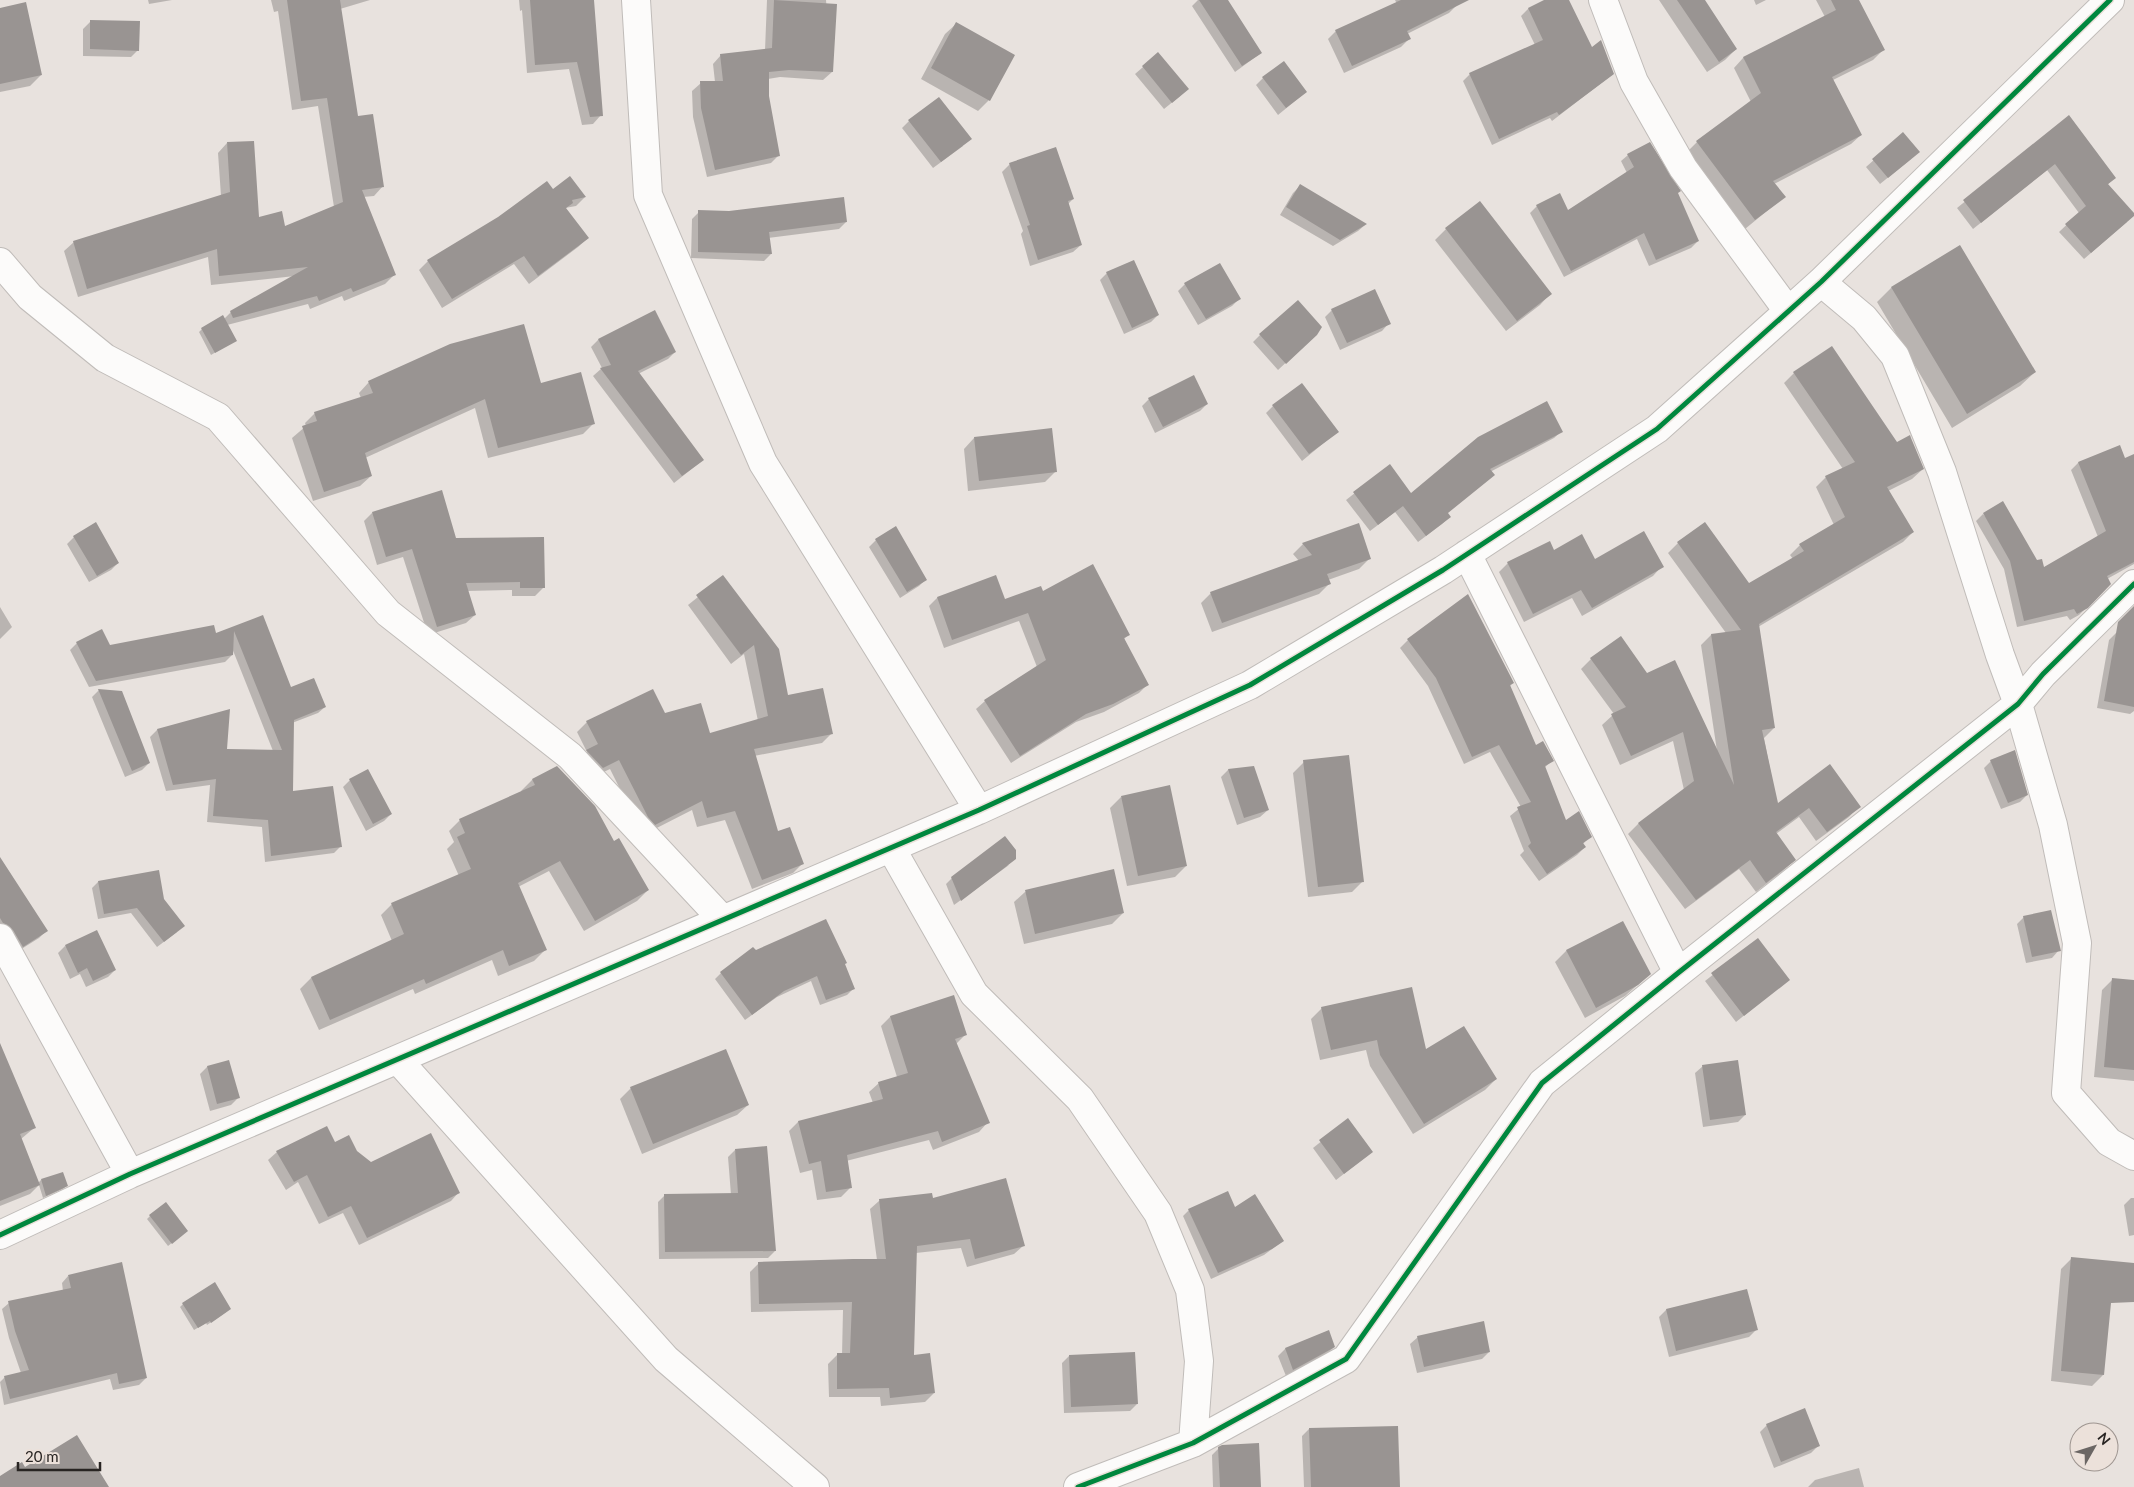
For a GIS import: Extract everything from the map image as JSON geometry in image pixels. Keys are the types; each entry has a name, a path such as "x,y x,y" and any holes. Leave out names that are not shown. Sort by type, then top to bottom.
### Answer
{"street":[{"path":"636,0 648,195 763,464 978,810"},
{"path":"1603,0 1634,82 1683,168 1788,311"},
{"path":"0,1235 130,1174 978,810 1250,685 1467,554 1657,429 1821,282 2110,0"},
{"path":"0,262 30,296 105,358 218,417 388,613 570,756 723,920"},
{"path":"1821,282 1864,318 1895,356 1942,472 2000,655 2018,704 2052,825 2078,943 2066,1093 2109,1142 2134,1156"},
{"path":"1467,554 1678,973"},
{"path":"1078,1487 1193,1442 1346,1359 1542,1083 2018,704 2043,674 2134,584"},
{"path":"891,848 974,994 1080,1098 1158,1213 1190,1290 1199,1361 1193,1442"},
{"path":"0,938 130,1174"},
{"path":"398,1060 666,1359 815,1487"}],"building":[{"path":"287,0 340,0 358,116 373,114 384,187 362,190 396,275 353,292 351,288 319,301 317,296 233,318 230,311 308,267 219,276 217,249 87,289 73,241 230,192 227,142 254,141 259,217 282,211 285,226 343,202 327,98 301,101"},
{"path":"530,0 594,0 603,116 590,117 577,62 535,65"},
{"path":"774,0 837,4 833,72 789,70 769,72 769,96 780,156 715,170 701,108 700,81 723,81 720,54 772,48"},
{"path":"1199,0 1228,0 1262,53 1242,66"},
{"path":"1401,0 1469,0 1407,31 1411,39 1352,66 1335,30"},
{"path":"1544,0 1569,0 1592,47 1601,40 1614,74 1559,115 1557,112 1499,139 1469,73 1543,40 1528,8"},
{"path":"1677,0 1705,0 1737,49 1719,62"},
{"path":"1831,0 1859,0 1885,50 1832,77 1862,135 1773,181 1786,197 1755,220 1696,141 1761,93 1743,57 1836,10"},
{"path":"26,2 42,75 0,84 0,8"},
{"path":"90,20 140,21 139,51 90,49"},
{"path":"956,22 1015,55 990,101 931,68"},
{"path":"1158,52 1189,89 1172,103 1142,66"},
{"path":"1284,61 1307,92 1286,108 1262,77"},
{"path":"939,97 972,139 941,162 908,120"},
{"path":"2069,115 2116,178 2108,184 2134,213 2134,216 2091,253 2065,224 2086,206 2055,164 1981,223 1963,200"},
{"path":"1903,132 1920,152 1888,178 1872,159"},
{"path":"1650,142 1681,191 1678,193 1699,241 1656,260 1644,233 1571,271 1536,205 1560,193 1568,210 1634,167 1627,154"},
{"path":"1056,147 1074,199 1068,201 1082,245 1038,260 1027,226 1030,225 1009,163"},
{"path":"570,176 586,197 572,200 573,203 566,208 589,238 538,276 524,256 452,299 427,260 498,217 547,181 553,189"},
{"path":"1300,184 1367,224 1340,240 1286,207"},
{"path":"844,197 847,222 769,232 772,254 698,252 698,210 729,211"},
{"path":"1480,201 1552,294 1517,321 1445,228"},
{"path":"1960,245 2036,372 1967,414 1891,287"},
{"path":"1134,260 1159,315 1132,328 1106,272"},
{"path":"1220,263 1241,299 1206,319 1184,283"},
{"path":"1375,289 1391,324 1347,343 1331,309"},
{"path":"1298,300 1322,327 1317,335 1286,364 1259,334"},
{"path":"655,310 676,352 638,371 704,460 682,476 600,368 611,365 598,339"},
{"path":"223,315 237,341 215,353 201,328"},
{"path":"524,324 541,383 581,372 595,424 498,448 485,399 365,453 372,476 324,492 302,426 317,421 314,412 373,393 368,381 450,344"},
{"path":"1832,346 1897,442 1910,435 1924,469 1887,487 1914,532 1759,624 1775,728 1762,730 1778,803 1830,764 1861,807 1827,832 1809,808 1776,832 1796,860 1766,883 1750,860 1696,900 1638,823 1694,781 1683,732 1631,756 1611,714 1626,707 1590,658 1621,636 1647,673 1675,660 1734,785 1711,634 1741,630 1677,542 1705,522 1749,583 1804,551 1799,544 1845,517 1825,476 1855,462 1793,372"},
{"path":"1194,375 1208,404 1163,427 1148,398"},
{"path":"1302,383 1339,432 1309,454 1272,405"},
{"path":"1547,401 1563,432 1490,469 1495,475 1448,513 1451,517 1426,536 1403,506 1378,525 1353,492 1390,464 1411,493 1478,437"},
{"path":"1052,428 1057,472 979,481 974,437"},
{"path":"2120,445 2125,458 2134,454 2134,562 2107,576 2111,584 2088,608 2077,614 2074,609 2024,621 2010,561 1983,513 2003,501 2037,560 2042,559 2044,567 2106,531 2078,462"},
{"path":"442,490 456,538 544,537 545,588 520,588 520,582 466,583 476,615 437,627 412,549 386,557 372,512"},
{"path":"96,522 119,563 97,576 73,536"},
{"path":"1359,523 1371,559 1327,574 1331,584 1222,623 1210,592 1312,555 1302,543"},
{"path":"896,526 927,580 907,592 875,539"},
{"path":"1644,531 1664,567 1592,608 1581,590 1533,614 1507,562 1550,541 1554,550 1582,534 1595,559"},
{"path":"1093,564 1130,635 1124,638 1149,685 1113,704 1086,714 1020,756 984,700 1046,660 1028,613 952,640 937,597 996,575 1005,599 1041,586 1043,591"},
{"path":"723,575 779,649 788,695 823,688 833,734 754,749 778,831 790,827 804,864 762,880 735,811 707,818 702,801 655,825 648,817 619,760 603,768 586,750 598,744 586,721 653,689 665,713 701,703 710,733 768,716 754,645 741,655 696,595"},
{"path":"1468,594 1514,683 1510,685 1536,745 1543,741 1554,761 1545,766 1566,820 1579,811 1592,837 1583,843 1586,847 1547,874 1528,846 1531,843 1517,807 1531,802 1499,745 1472,757 1436,678 1407,639"},
{"path":"2134,606 2134,707 2104,701 2118,622"},
{"path":"263,615 291,687 314,678 326,707 294,720 293,791 333,786 342,847 271,856 268,820 213,816 216,779 173,785 157,729 230,709 227,749 282,750 234,631 233,655 96,681 76,642 102,629 110,645 214,625 216,633"},
{"path":"98,689 122,691 150,763 132,771"},
{"path":"2015,750 2028,795 2008,803 1990,760"},
{"path":"1349,755 1364,882 1318,887 1303,760"},
{"path":"557,766 595,806 614,841 619,838 649,890 595,921 560,861 518,883 547,950 509,966 503,950 426,984 424,979 330,1020 311,977 404,934 391,903 471,869 457,837 465,833 459,819 535,785 532,779"},
{"path":"1254,766 1269,810 1244,818 1228,769"},
{"path":"368,769 392,814 373,824 349,779"},
{"path":"1170,785 1187,866 1138,876 1121,796"},
{"path":"1005,836 1016,850 1016,859 961,901 951,877"},
{"path":"0,857 48,931 23,947 13,930 3,923 0,918"},
{"path":"1114,869 1124,913 1035,934 1025,890"},
{"path":"159,870 164,899 185,926 164,942 137,908 104,914 98,881"},
{"path":"2051,910 2061,951 2032,957 2023,916"},
{"path":"826,919 847,963 845,964 855,989 826,1000 817,976 784,991 752,1015 720,972 753,947 756,950"},
{"path":"1623,921 1651,974 1638,985 1596,1008 1566,950"},
{"path":"97,930 116,970 93,981 87,968 78,973 65,945"},
{"path":"1758,938 1790,980 1744,1016 1711,973"},
{"path":"2112,978 2134,980 2134,1070 2104,1067"},
{"path":"1412,987 1426,1049 1464,1026 1497,1079 1424,1124 1380,1055 1377,1040 1331,1050 1321,1007"},
{"path":"954,995 967,1035 955,1039 990,1123 942,1142 938,1131 847,1155 852,1188 826,1192 821,1161 809,1164 798,1121 883,1099 878,1082 908,1073 890,1016"},
{"path":"0,1043 36,1128 20,1134 40,1185 0,1201"},
{"path":"726,1049 749,1105 653,1144 630,1087"},
{"path":"229,1060 240,1098 217,1104 207,1066"},
{"path":"1738,1060 1746,1115 1710,1120 1702,1065"},
{"path":"1348,1118 1373,1152 1344,1174 1319,1140"},
{"path":"327,1126 335,1142 349,1135 357,1151 371,1162 431,1133 460,1193 367,1238 351,1206 328,1217 307,1175 294,1182 276,1151"},
{"path":"767,1146 776,1251 665,1252 664,1194 738,1193 735,1149"},
{"path":"63,1172 68,1186 46,1196 41,1179"},
{"path":"1006,1178 1025,1246 975,1259 970,1239 917,1246 914,1355 930,1353 935,1393 890,1398 889,1388 837,1389 837,1353 850,1353 852,1302 759,1304 758,1262 886,1259 879,1199 932,1193 933,1198"},
{"path":"1228,1191 1235,1207 1255,1194 1284,1241 1272,1249 1218,1273 1188,1209"},
{"path":"166,1202 188,1231 172,1244 149,1215"},
{"path":"2071,1257 2134,1263 2134,1302 2111,1303 2104,1375 2061,1371"},
{"path":"122,1262 147,1378 119,1384 117,1373 10,1399 4,1376 29,1370 15,1331 8,1301 71,1288 68,1275"},
{"path":"215,1282 231,1309 211,1323 210,1321 198,1328 182,1303"},
{"path":"1747,1289 1758,1330 1676,1351 1666,1309"},
{"path":"1484,1321 1490,1352 1424,1367 1417,1336"},
{"path":"1329,1330 1335,1347 1293,1370 1285,1348"},
{"path":"1135,1352 1138,1404 1071,1407 1069,1355"},
{"path":"1805,1408 1820,1446 1781,1462 1766,1424"},
{"path":"1398,1426 1400,1487 1311,1487 1309,1428"},
{"path":"77,1435 109,1487 0,1487 0,1476 22,1462 25,1467"},
{"path":"1259,1443 1261,1487 1220,1487 1218,1447 1222,1445"}],"cycle path":[{"path":"0,1235 130,1174 979,810 1250,685 1443,570 1657,429 1821,282 2110,0"},
{"path":"1078,1487 1193,1443 1346,1359 1542,1083 2018,704 2043,674 2134,584"}]}
